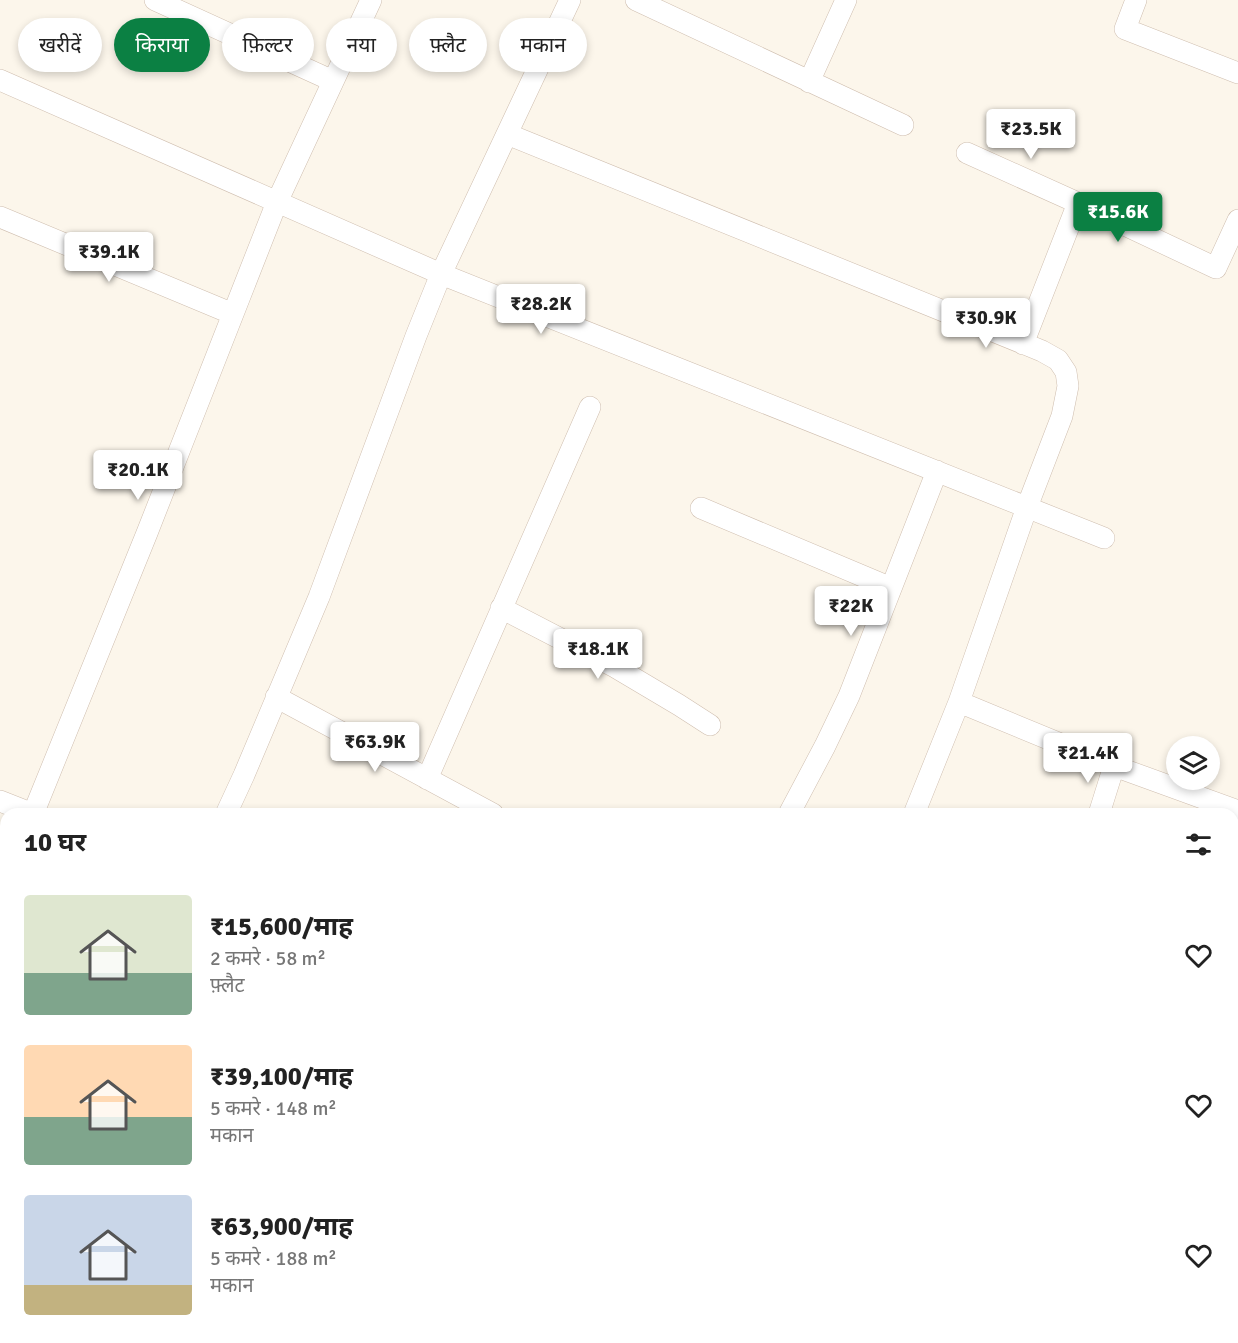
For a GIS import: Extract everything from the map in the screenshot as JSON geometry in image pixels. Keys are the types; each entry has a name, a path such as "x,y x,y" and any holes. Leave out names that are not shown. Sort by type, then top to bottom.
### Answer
{"street":[{"path":"155,0 333,81"},
{"path":"35,808 147,533 277,202 371,0"},
{"path":"228,808 319,597 441,274 570,0"},
{"path":"636,0 903,125"},
{"path":"809,82 846,0"},
{"path":"1136,0 1125,29 1238,73"},
{"path":"0,80 441,274 1104,538"},
{"path":"507,134 1042,351 1058,360 1066,372 1068,386 1062,416 1027,507 959,702 916,808"},
{"path":"967,153 1216,268 1238,220"},
{"path":"1023,344 1078,203"},
{"path":"0,217 233,314"},
{"path":"427,779 590,407"},
{"path":"792,808 849,696 937,471"},
{"path":"701,508 891,588"},
{"path":"501,608 615,667 710,725"},
{"path":"276,697 482,808"},
{"path":"959,702 1114,766 1230,808"},
{"path":"1101,808 1114,766"},
{"path":"0,801 18,808"}]}
